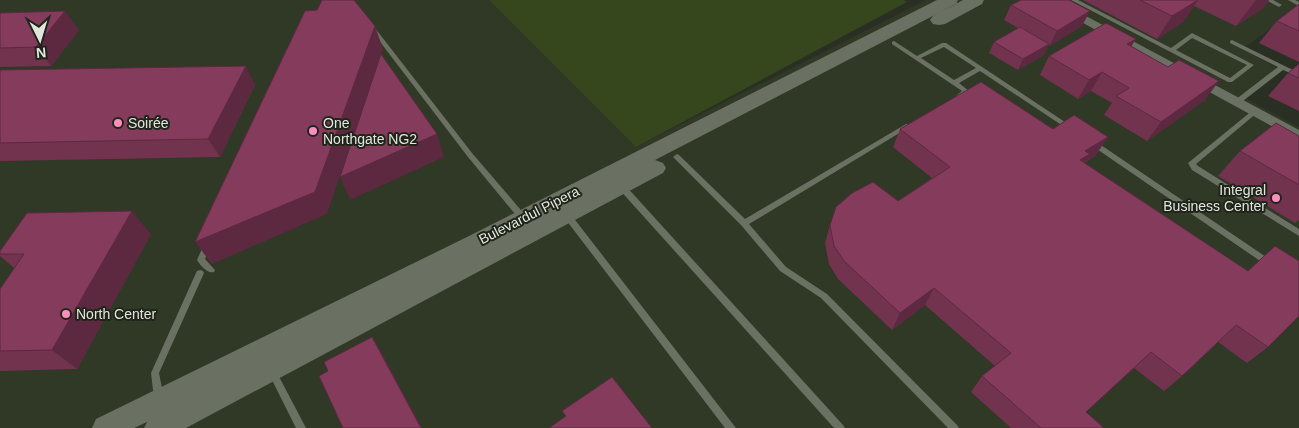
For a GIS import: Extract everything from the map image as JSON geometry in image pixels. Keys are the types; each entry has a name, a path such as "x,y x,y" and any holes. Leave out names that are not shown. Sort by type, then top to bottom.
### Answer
{"main road":[{"name":"Bulevardul Pipera","path":"106,428 950,0"},
{"name":"Bulevardul Pipera","path":"158,428 976,0"}],"street":[{"path":"1047,0 1299,136"}],"lane":[{"path":"1074,0 1230,81 1251,64 1192,36 1171,50"},
{"path":"1269,0 1279,5"},
{"path":"1291,0 1299,4"},
{"path":"369,23 470,155 523,218"},
{"path":"1232,42 1299,75"},
{"path":"894,43 966,91 949,101"},
{"path":"917,58 944,44 1078,133"},
{"path":"1237,102 1282,67"},
{"path":"954,83 981,68"},
{"path":"1255,112 1192,163 1195,168 1299,233"},
{"path":"744,223 915,121"},
{"path":"1086,138 1275,267"},
{"path":"676,157 744,223 783,269 824,296 954,428"},
{"path":"621,186 840,428"},
{"path":"566,214 731,428"},
{"path":"209,243 201,260 212,270"},
{"path":"159,400 155,373 200,273"},
{"path":"271,369 301,428"}],"shaded area":[{"path":"0,0 489,0 636,147 926,0 1299,0 1299,9 1242,49 1283,71 1245,98 1299,127 1299,428 0,428"}],"green space":[{"path":"489,0 904,0 907,2 636,147"}],"building":[{"name":"One Northgate NG2","path":"322,0 354,0 375,26 315,192 195,242 305,11 317,10"},
{"path":"1021,0 1069,0 1090,11 1057,31 1011,5"},
{"path":"1140,0 1198,0 1172,16"},
{"path":"1299,4 1299,31 1277,21"},
{"path":"65,11 36,47 0,48 0,13"},
{"path":"1106,23 1136,39 1127,44 1168,67 1179,60 1219,81 1161,122 1116,96 1129,88 1102,72 1089,80 1049,56"},
{"path":"1020,27 1049,44 1023,59 994,42"},
{"path":"381,54 437,134 340,177"},
{"path":"1299,64 1299,78 1288,73"},
{"name":"Soirée","path":"246,66 208,139 0,143 0,70"},
{"path":"981,82 1053,129 1074,115 1108,137 1085,151 1090,154 1080,160 1248,271 1275,246 1299,261 1299,316 1268,347 1236,325 1182,376 1151,352 1086,412 1104,428 1041,428 982,376 1011,353 934,288 900,313 844,261 834,246 830,225 836,207 852,193 873,182 898,201 950,167 900,129"},
{"path":"1276,123 1299,136 1299,185 1240,151"},
{"path":"132,211 52,350 0,351 0,289 24,254 0,254 0,251 27,213"},
{"path":"372,337 421,428 343,428 319,376 328,371 324,362"},
{"path":"612,377 652,428 549,428 566,416 562,411"}],"place":[{"name":"Soirée","path":"118,123"},
{"name":"One Northgate NG2","path":"313,131"},
{"name":"Integral Business Center","path":"1276,198"},
{"name":"North Center","path":"66,314"}]}
